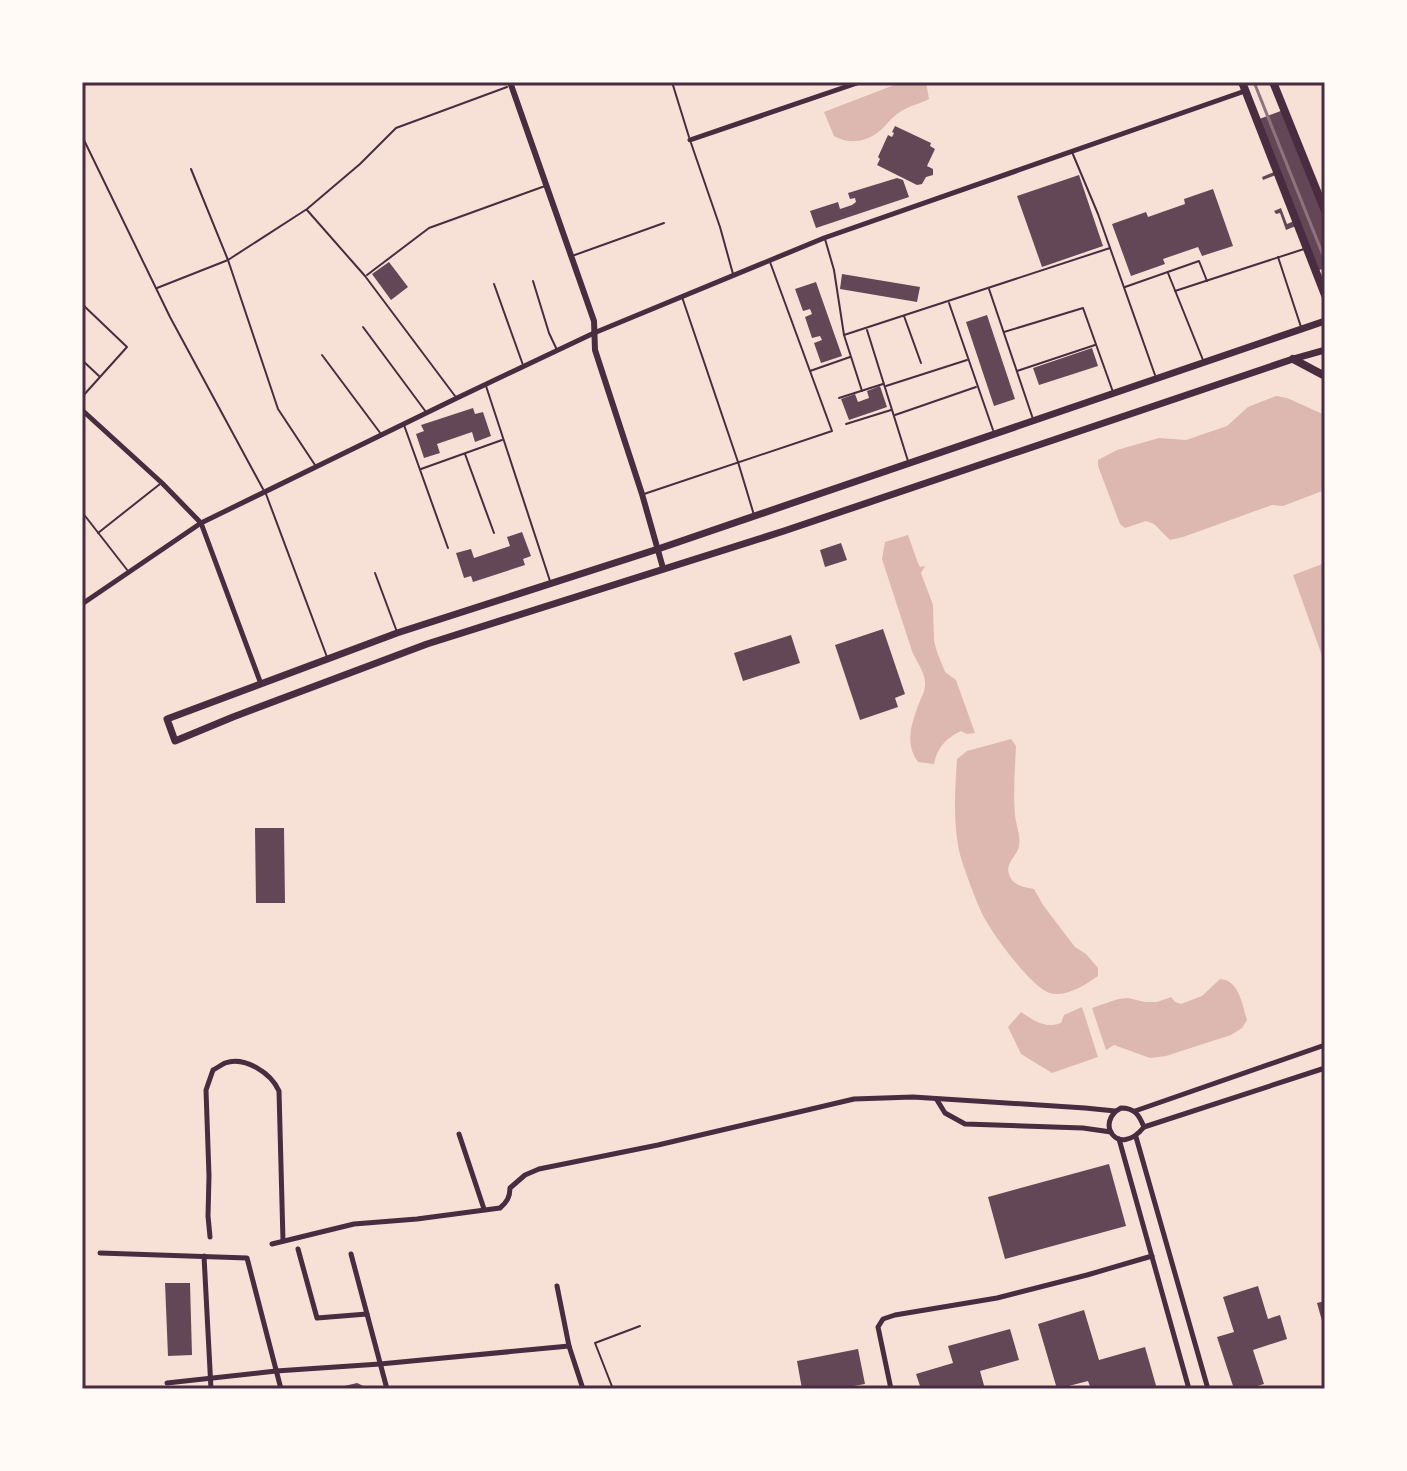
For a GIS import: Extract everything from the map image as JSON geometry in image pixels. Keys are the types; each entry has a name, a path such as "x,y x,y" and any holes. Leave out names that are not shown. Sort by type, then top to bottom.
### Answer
{"highway":[{"path":"1276,85 1325,211"},
{"path":"1243,87 1325,295"},
{"path":"1293,359 1325,376"}],"main road":[{"path":"1325,321 658,549 397,633 167,719 175,741 427,644 784,531 1325,350"},
{"path":"261,684 268,704"}],"street":[{"path":"82,84 88,82"},
{"path":"690,140 860,82"},
{"path":"510,84 594,321 595,350 663,568"},
{"path":"82,604 201,523 594,333 824,238 1136,131 1243,87"},
{"path":"82,410 201,523 261,684"},
{"path":"1135,1111 1325,1045"},
{"path":"210,1237 206,1090 213,1070 228,1062 243,1063 264,1071 279,1091 283,1241"},
{"path":"1119,1139 1130,1140 1144,1127 1325,1068"},
{"path":"272,1244 354,1224 500,1208 506,1203 510,1188 528,1173 539,1169 854,1099 913,1097 1115,1111"},
{"path":"936,1099 945,1113 965,1124 1083,1128 1111,1132"},
{"path":"1144,1127 1140,1116 1128,1108 1121,1108 1110,1117 1111,1132 1119,1139 1189,1389"},
{"path":"459,1134 484,1209"},
{"path":"1136,1137 1208,1389"},
{"path":"298,1249 317,1318 367,1314"},
{"path":"100,1253 247,1258 281,1389"},
{"path":"351,1254 387,1389"},
{"path":"204,1256 211,1389"},
{"path":"891,1389 878,1327 883,1319 997,1298 1152,1256"},
{"path":"557,1286 569,1346 583,1389"},
{"path":"167,1383 569,1346"}],"lane":[{"path":"672,82 733,275"},
{"path":"156,289 228,260 307,209 396,128 510,84"},
{"path":"82,137 156,289 266,493 327,658"},
{"path":"1072,151 1156,378"},
{"path":"191,169 228,260 278,409 316,466"},
{"path":"365,276 429,228 546,185"},
{"path":"307,209 365,276 457,398"},
{"path":"571,256 664,223"},
{"path":"824,238 834,270 844,335 862,391"},
{"path":"844,335 1110,248"},
{"path":"1175,291 1307,248"},
{"path":"1278,257 1301,329"},
{"path":"642,494 832,431 770,260"},
{"path":"1123,287 1199,261 1207,281"},
{"path":"1168,272 1204,363"},
{"path":"533,281 549,333 558,351"},
{"path":"494,284 523,366"},
{"path":"989,289 1033,420"},
{"path":"681,296 754,516"},
{"path":"949,302 994,433"},
{"path":"82,304 127,347 82,397"},
{"path":"1004,332 1083,308 1113,393"},
{"path":"904,316 921,363"},
{"path":"363,327 426,413"},
{"path":"866,328 909,463"},
{"path":"1016,371 1097,345"},
{"path":"322,355 382,435"},
{"path":"810,371 851,357"},
{"path":"839,398 968,359"},
{"path":"82,360 100,377"},
{"path":"486,385 550,582"},
{"path":"894,416 977,387"},
{"path":"846,424 892,410"},
{"path":"404,424 448,548"},
{"path":"420,469 503,440"},
{"path":"465,453 494,533"},
{"path":"98,533 162,483"},
{"path":"82,512 129,572"},
{"path":"375,573 397,633"},
{"path":"613,1389 595,1343 640,1326"},
{"path":"714,1389 720,1388"}],"shaded area":[{"path":"902,82 926,82 929,99 903,110 881,130 864,140 846,141 834,136 824,112"},
{"path":"1276,396 1325,415 1325,490 1170,540 1154,524 1146,521 1125,528 1120,524 1098,460 1117,450 1159,438 1186,440 1227,426 1248,407"},
{"path":"908,535 920,567 925,566 921,573 933,605 937,652 945,672 956,680 975,733 961,731 951,737 940,748 934,764 918,762 910,741 911,727 925,681 882,559 885,542"},
{"path":"1325,563 1325,664 1293,575"},
{"path":"1011,739 1016,746 1014,806 1019,842 1009,865 1009,874 1017,884 1034,889 1075,947 1098,968 1098,976 1066,993 1054,994 1037,985 1006,950 982,913 959,851 955,816 957,759 967,751"},
{"path":"1220,979 1236,988 1247,1020 1242,1028 1231,1035 1166,1056 1150,1058 1114,1045 1106,1050 1092,1008 1128,998 1157,1002 1171,997 1181,1004 1202,996"},
{"path":"1082,1007 1098,1057 1052,1073 1021,1054 1008,1027 1021,1012 1035,1021 1050,1025 1061,1023 1064,1015"}],"building":[{"path":"1286,109 1325,206 1325,268 1314,272 1296,226 1286,230 1280,213 1274,211 1281,208 1287,224 1294,221 1276,175 1263,180 1262,177 1274,172 1254,121"},
{"path":"895,126 931,143 930,146 935,149 927,166 933,169 933,175 926,177 922,184 917,185 877,165 888,135 892,137"},
{"path":"1079,175 1103,246 1042,267 1017,196"},
{"path":"897,178 903,180 909,197 816,228 810,211 838,202 840,209 852,205 856,202 855,198 850,199 848,193"},
{"path":"1213,189 1233,246 1202,256 1198,247 1163,259 1165,264 1131,276 1112,224 1146,212 1148,217 1185,204 1184,199"},
{"path":"389,262 408,287 391,300 372,274"},
{"path":"842,274 920,287 917,302 840,289"},
{"path":"816,282 842,356 821,363 814,343 822,340 820,336 812,338 805,317 812,314 810,309 803,311 795,289"},
{"path":"987,315 1015,399 994,406 966,322"},
{"path":"1092,348 1098,366 1039,385 1033,368"},
{"path":"880,386 887,407 849,420 841,399 855,394 858,402 869,398 867,391"},
{"path":"473,408 475,414 483,412 491,436 475,442 472,432 437,444 440,453 424,458 416,434 424,431 421,425"},
{"path":"522,532 531,556 523,559 525,565 473,582 471,576 464,578 456,553 471,549 474,558 510,546 507,537"},
{"path":"841,543 847,560 825,567 820,550"},
{"path":"883,629 905,694 895,698 898,707 860,720 835,645"},
{"path":"791,635 800,663 743,681 734,653"},
{"path":"255,828 284,828 285,903 256,903"},
{"path":"1109,1164 1126,1226 1005,1259 988,1197"},
{"path":"165,1283 190,1283 192,1355 168,1356"},
{"path":"1258,1286 1268,1319 1280,1315 1287,1339 1253,1350 1264,1384 1234,1389 1217,1337 1234,1332 1223,1297"},
{"path":"1325,1301 1325,1328 1324,1328 1317,1303"},
{"path":"1084,1310 1099,1360 1145,1347 1157,1389 1091,1389 1088,1381 1057,1389 1038,1324"},
{"path":"1010,1329 1019,1360 980,1371 985,1389 921,1389 916,1374 953,1363 948,1346"},
{"path":"858,1349 865,1384 836,1389 802,1389 797,1361"},
{"path":"357,1383 370,1389 336,1389 336,1388"}],"railway":[{"path":"1254,82 1325,260"}]}
